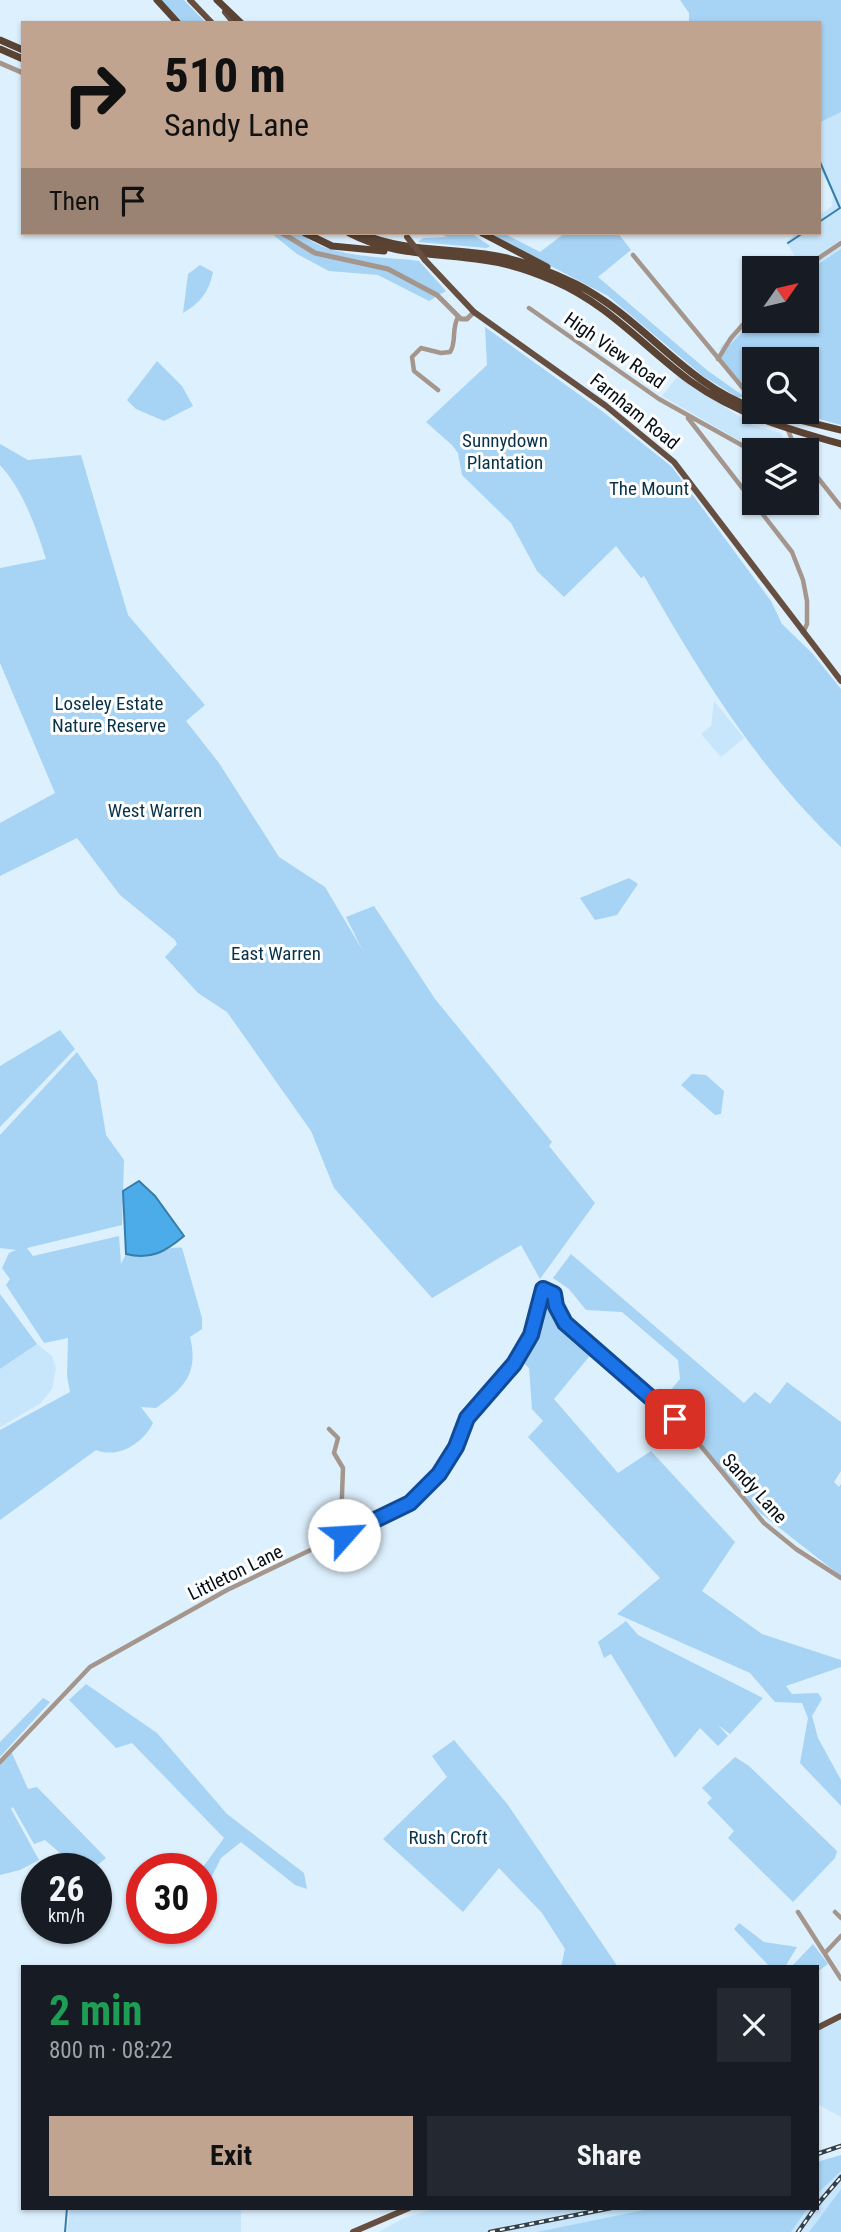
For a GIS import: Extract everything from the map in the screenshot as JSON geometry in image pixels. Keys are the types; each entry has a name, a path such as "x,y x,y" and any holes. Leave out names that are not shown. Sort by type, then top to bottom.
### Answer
{"highway":[{"path":"157,0 176,21"},
{"path":"216,0 239,21"},
{"path":"0,40 21,49"},
{"path":"0,49 21,58"},
{"path":"310,235 338,247 492,261 528,271 572,289 619,320 689,380 742,406"},
{"path":"353,235 374,245 409,254"},
{"path":"366,235 396,245 500,257 568,280"},
{"path":"486,235 616,309 701,380 742,405"},
{"path":"777,424 788,430 841,444"},
{"path":"816,424 841,430"}],"main road":[{"path":"190,0 210,21"},
{"path":"216,0 232,21"},
{"path":"196,6 204,1"},
{"name":"Farnham Road","path":"405,235 474,312 606,406 674,462 841,681"},
{"path":"819,2027 841,2016"},
{"path":"355,2231 404,2210"}],"street":[{"path":"0,62 21,72"},
{"path":"285,235 315,253 388,269 437,295 458,317 467,319 474,312"},
{"path":"819,258 841,243"},
{"path":"633,254 742,387"},
{"name":"High View Road","path":"529,308 685,415 742,445"},
{"path":"438,390 414,371 412,356 421,348 441,354 450,352 453,344 452,332 458,317"},
{"path":"718,359 730,338 742,325"},
{"name":"High View Road","path":"685,415 798,564 808,612 803,633"},
{"path":"697,430 703,424"},
{"path":"788,430 790,438"},
{"path":"819,480 841,508"},
{"name":"Littleton Lane","path":"0,1762 74,1681 90,1668 179,1615 410,1503 439,1474 456,1447 467,1418 514,1364 531,1335 543,1289"},
{"name":"Sandy Lane","path":"543,1289 554,1294 556,1306 565,1323 691,1434 764,1523 796,1549 841,1578"},
{"path":"328,1429 338,1438 334,1453 344,1468 341,1522 344,1535"},
{"path":"318,1523 334,1539"},
{"path":"798,1912 841,1979"},
{"path":"835,1912 841,1918"},
{"path":"825,1953 841,1936"}],"shaded area":[{"path":"841,112 841,420 819,381 819,347 742,347 742,378 719,348 742,325 742,333 819,333 819,256 795,256 786,242 795,235 821,235 821,214 832,206 833,194 821,170 821,122"},
{"path":"678,376 742,418 742,424 781,433 783,438 742,438 742,442 662,396"},
{"path":"714,701 744,738 721,757 701,734 711,726"},
{"path":"37,1344 52,1356 56,1368 52,1389 41,1403 0,1427 0,1369"},
{"path":"841,2020 841,2117 819,2105 819,2031"},
{"path":"841,2171 841,2189 809,2232 791,2232 806,2210 819,2210 819,2192"},
{"path":"70,2210 241,2210 241,2232 67,2232"},
{"path":"430,2210 649,2210 537,2232 379,2232 402,2219"}],"green space":[{"path":"161,0 184,0 204,21 181,21"},
{"path":"680,0 841,0 841,112 821,122 821,21 689,21 689,13"},
{"path":"273,235 303,235 326,248 341,252 419,261 446,291 429,301 378,275 329,271 297,254"},
{"path":"443,235 474,235 490,246 487,248 418,242 423,238 447,237"},
{"path":"492,235 507,235 540,252 562,235 620,235 631,250 598,277 742,397 737,397 703,376 608,296"},
{"path":"841,249 841,425 819,419 819,347 742,347 742,384 721,358 742,332 819,333 819,264"},
{"path":"200,265 213,272 209,285 199,301 183,313 188,274"},
{"path":"485,327 602,411 672,467 771,601 782,624 812,653 841,689 841,847 783,786 757,753 709,685 644,576 641,578 616,546 564,597 537,571 511,523 462,475 458,453 426,422 487,365"},
{"path":"157,361 182,386 193,406 164,421 136,409 127,400"},
{"name":"Loseley Estate Nature Reserve","path":"0,444 28,460 81,455 128,615 205,705 186,721 219,763 279,857 325,887 363,951 346,917 374,906 435,999 552,1142 549,1146 595,1203 540,1279 521,1245 432,1298 334,1188 311,1131 227,1012 198,993 165,957 177,944 175,940 120,895 77,838 0,876 0,823 55,793 0,663 0,568 46,559 22,497 0,465"},
{"path":"629,878 638,884 617,915 595,920 580,898"},
{"path":"60,1030 75,1049 0,1127 0,1066"},
{"path":"77,1052 97,1081 106,1135 124,1160 122,1225 27,1248 33,1256 119,1236 121,1264 126,1254 143,1255 182,1248 202,1318 202,1329 190,1337 191,1370 181,1387 156,1408 141,1407 153,1423 137,1443 122,1451 96,1450 0,1520 0,1430 70,1392 67,1376 68,1338 44,1343 6,1285 10,1279 2,1268 9,1253 16,1250 0,1248 0,1135"},
{"path":"692,1074 706,1075 724,1091 721,1114 715,1115 681,1085"},
{"path":"571,1254 744,1403 755,1392 770,1404 787,1382 841,1422 841,1471 834,1482 839,1487 841,1484 841,1576 750,1505 698,1439 660,1403 680,1379 678,1360 622,1312 586,1310 569,1289 553,1278"},
{"path":"544,1292 550,1294 561,1322 593,1352 554,1399 618,1473 651,1451 735,1542 702,1591 762,1634 841,1660 841,1667 786,1686 792,1694 818,1693 822,1699 812,1716 818,1738 841,1780 841,1806 800,1763 808,1718 802,1703 775,1702 750,1673 617,1614 660,1578 528,1437 543,1421 532,1409 529,1368 520,1360 532,1341"},
{"path":"0,1294 37,1344 0,1369"},
{"path":"626,1621 638,1635 763,1698 730,1734 718,1725 728,1736 718,1746 700,1728 675,1758 611,1654 604,1658 598,1642"},
{"path":"86,1684 157,1733 227,1814 304,1873 307,1889 295,1885 241,1842 221,1858 217,1866 217,1853 213,1853 224,1838 132,1743 116,1748 69,1700"},
{"path":"43,1698 50,1702 0,1757 0,1742"},
{"name":"Rush Croft","path":"454,1740 508,1805 617,1965 561,1965 565,1949 542,1913 499,1868 463,1912 383,1839 447,1777 432,1756"},
{"path":"11,1751 28,1789 37,1787 101,1853 60,1853 45,1840 34,1844 13,1807 11,1809 35,1853 21,1853 21,1869 0,1875 0,1762"},
{"path":"735,1757 749,1766 837,1851 835,1858 793,1902 728,1838 734,1831 707,1803 712,1798 702,1788"},
{"path":"739,1923 764,1942 797,1947 786,1965 768,1965 734,1929"},
{"path":"813,1944 828,1964 819,1971 819,1965 793,1965"},
{"path":"841,2155 841,2171 819,2192 819,2161"},
{"path":"841,2189 841,2232 809,2232"},
{"path":"644,2210 806,2210 791,2232 537,2232"}],"water":[{"path":"139,1181 155,1196 184,1236 157,1253 135,1256 126,1254 123,1191"}],"waterway":[{"path":"821,164 840,208 821,221"},
{"path":"788,243 800,235"},
{"path":"65,2232 67,2210"}],"railway":[{"path":"819,2153 841,2146"},
{"path":"819,2203 841,2177"},
{"path":"490,2232 601,2210"},
{"path":"798,2232 814,2210"}],"route":[{"path":"344,1535 410,1503 424,1492 439,1474 456,1447 467,1418 514,1364 531,1335 543,1289 554,1294 556,1306 565,1323 675,1419"}],"park label":[{"name":"Sunnydown Plantation","path":"505,451"},
{"name":"The Mount","path":"649,488"},
{"name":"West Warren","path":"155,810"},
{"name":"East Warren","path":"276,953"}]}
